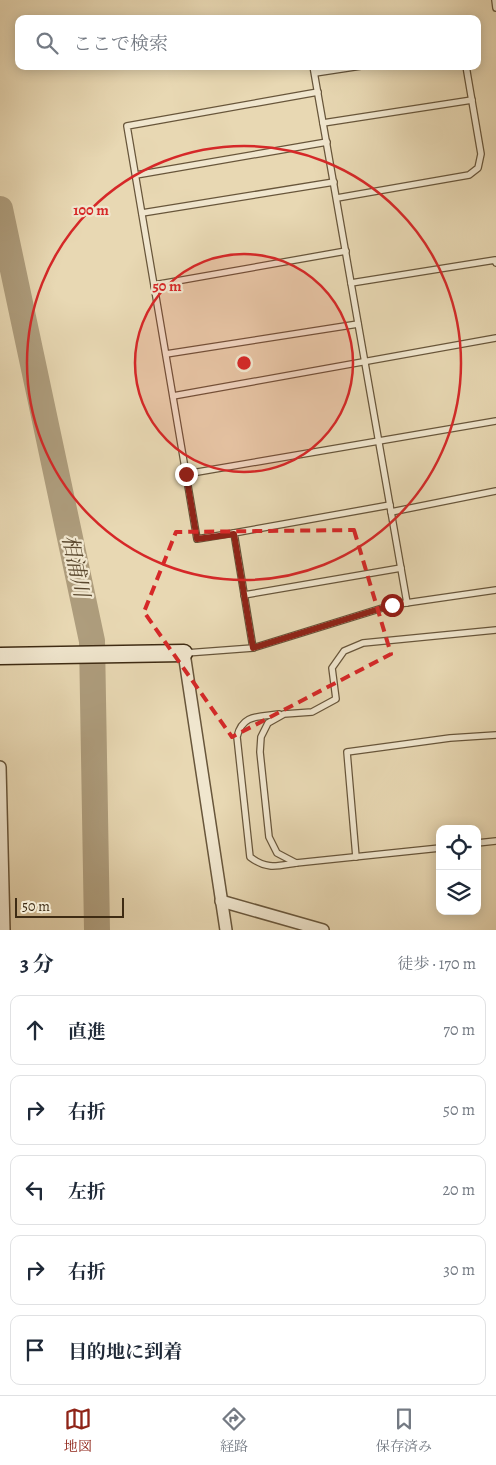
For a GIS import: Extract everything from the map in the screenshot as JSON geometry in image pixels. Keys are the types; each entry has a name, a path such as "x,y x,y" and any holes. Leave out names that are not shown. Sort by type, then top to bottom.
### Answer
{"street":[{"path":"4,656 176,654 226,930"},
{"path":"0,767 4,930"},
{"path":"221,901 294,926 323,930"}],"lane":[{"path":"494,0 496,8"},
{"path":"315,70 407,603"},
{"path":"315,73 335,70"},
{"path":"336,198 469,174 478,168 481,154 467,70"},
{"path":"318,92 127,126 197,539 390,505"},
{"path":"323,123 472,100"},
{"path":"136,175 326,142"},
{"path":"142,214 334,182"},
{"path":"154,284 346,251"},
{"path":"351,283 495,260 496,263"},
{"path":"166,354 358,324"},
{"path":"173,396 496,338"},
{"path":"186,474 496,421"},
{"path":"391,512 496,491"},
{"path":"234,534 253,648"},
{"path":"244,595 401,568"},
{"path":"176,654 253,648 392,605 496,590"},
{"path":"436,848 296,863 275,867 259,864 250,857 237,737 239,728 247,719 312,712 336,699 332,668 344,651 363,643 496,630"},
{"path":"284,714 268,722 261,737 260,752 269,837 277,853 296,863"},
{"path":"356,857 347,752 450,738 496,735"},
{"path":"481,843 496,841"}],"highlighted area":[{"path":"354,530 391,654 232,737 144,612 176,532"}],"waterway":[{"name":"相浦川","path":"0,209 92,641 97,930"}],"route":[{"path":"186,474 197,539 234,534 253,648 392,605"}]}
